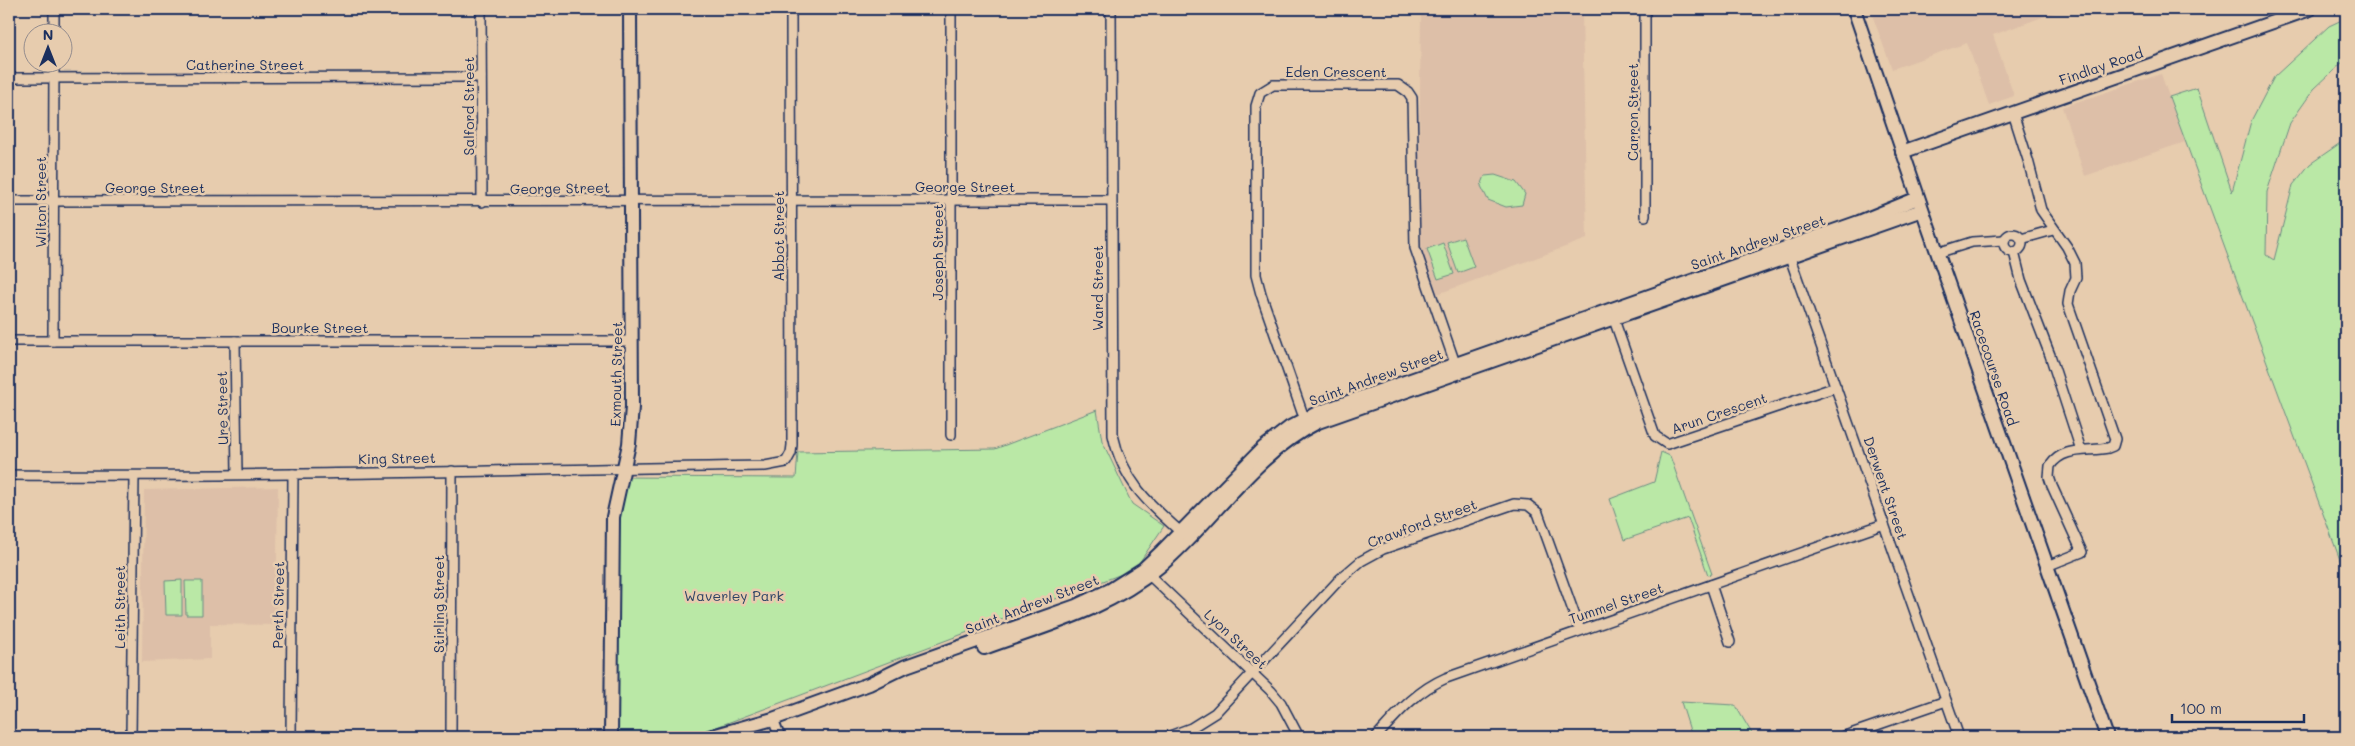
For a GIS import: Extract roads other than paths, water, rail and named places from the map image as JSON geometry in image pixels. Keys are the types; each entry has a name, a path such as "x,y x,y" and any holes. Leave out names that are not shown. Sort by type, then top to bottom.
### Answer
{"street":[{"path":"54,9 54,22"},
{"name":"Salford Street","path":"481,9 482,202"},
{"name":"Exmouth Street","path":"611,737 613,524 629,444 631,416 630,9"},
{"name":"Abbot Street","path":"786,462 791,453 792,445 791,9"},
{"name":"Joseph Street","path":"951,9 951,435"},
{"name":"Ward Street","path":"1111,9 1113,435 1120,459 1135,488 1185,536"},
{"name":"Carron Street","path":"1645,9 1645,216"},
{"name":"Racecourse Road","path":"1854,9 1937,253 2107,737"},
{"name":"Findlay Road","path":"1902,152 2310,9"},
{"name":"Wilton Street","path":"54,72 54,341"},
{"name":"Catherine Street","path":"9,78 481,77"},
{"name":"Eden Crescent","path":"1308,423 1261,294 1256,275 1256,106 1260,93 1273,85 1398,85 1408,92 1412,98 1416,248 1457,368"},
{"path":"2013,113 2030,164 2041,210 2053,230 2068,247 2074,263 2076,278 2070,290 2068,304 2089,361 2098,393 2115,435 2115,442 2108,448 2082,450 2058,456 2050,466 2048,471 2052,486 2082,552 2047,566"},
{"name":"George Street","path":"9,201 1111,200"},
{"name":"Saint Andrew Street","path":"709,737 736,728 758,724 869,684 906,666 1094,598 1146,572 1185,536 1258,452 1281,434 1308,423 1329,408 1457,368 1789,252 1920,204"},
{"path":"1937,253 1972,242 2004,240 2011,234 2021,239 2053,230"},
{"path":"2014,252 2021,246 2021,239"},
{"path":"2004,240 2005,248 2014,252"},
{"name":"Derwent Street","path":"1789,252 1959,737"},
{"path":"2014,252 2021,280 2050,355 2082,450"},
{"name":"Arun Crescent","path":"1612,314 1655,436 1667,444 1836,387"},
{"name":"Bourke Street","path":"9,341 632,341"},
{"name":"Ure Street","path":"235,341 237,474"},
{"name":"King Street","path":"9,475 293,474 765,466 786,462"},
{"name":"Stirling Street","path":"451,737 452,471"},
{"name":"Perth Street","path":"290,737 293,474"},
{"name":"Leith Street","path":"132,737 134,476"},
{"name":"Crawford Street","path":"1167,737 1190,728 1215,713 1340,579 1372,555 1521,503 1533,508 1541,519 1580,630"},
{"name":"Tummel Street","path":"1376,737 1410,700 1436,682 1884,524"},
{"name":"Lyon Street","path":"1146,572 1253,673 1281,703 1299,737"},
{"path":"1711,585 1730,642"},
{"path":"1842,737 1946,701"},
{"path":"773,719 780,737"},
{"name":"Saint Andrew Street","path":"737,737 758,724"}],"park label":[{"name":"Waverley Park","path":"734,595"}]}
